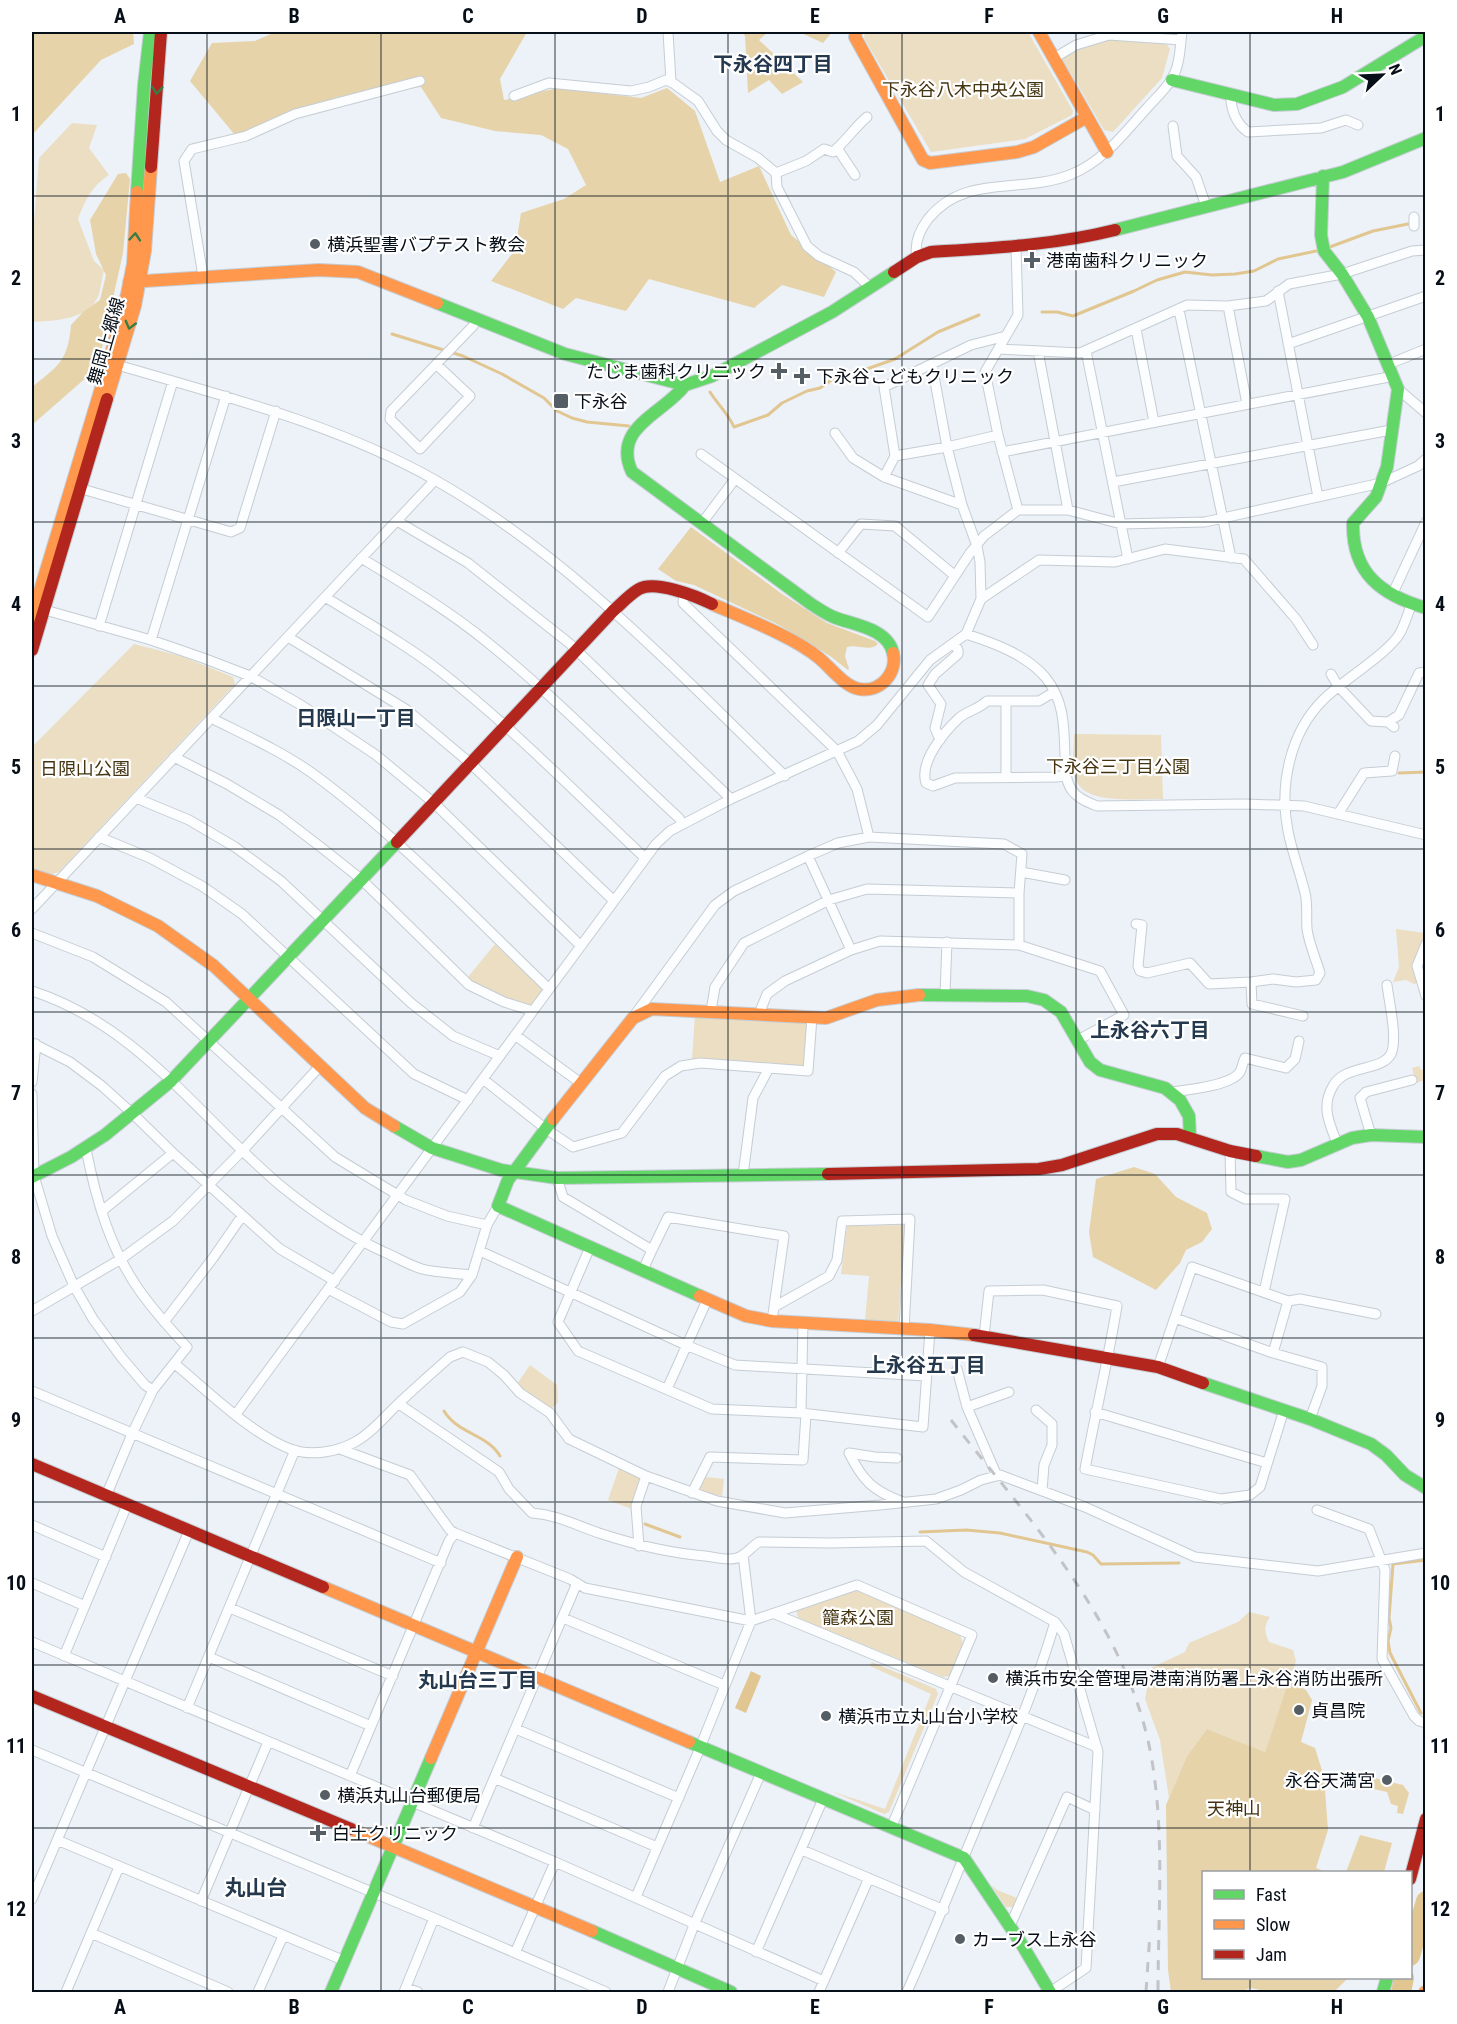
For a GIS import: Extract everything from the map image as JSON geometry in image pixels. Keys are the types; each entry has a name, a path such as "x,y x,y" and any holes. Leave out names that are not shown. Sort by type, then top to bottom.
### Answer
{"street":[{"name":"舞岡上郷線","path":"134,282 133,264 144,85 150,32"},
{"name":"舞岡上郷線","path":"32,650 36,611 114,364 128,294 145,251 161,32"},
{"path":"668,32 671,82"},
{"path":"856,32 855,37 923,160 930,163 1017,152 1034,147 1087,117"},
{"path":"1039,32 1107,152"},
{"path":"918,257 915,245 925,223 941,205 952,198 977,189 1067,176 1093,163 1107,152 1172,80 1178,62 1182,36 1109,35 1076,45 1054,58"},
{"path":"1172,80 1274,105 1305,102 1343,87 1365,75 1425,36"},
{"path":"514,96 549,83 631,91 666,80 671,82 698,101 717,131 726,140 758,158 776,173 777,187 807,246 819,256 854,272 871,288"},
{"path":"203,276 184,161 192,149 246,136 295,114 420,81"},
{"path":"1231,94 1230,105 1241,128 1248,132 1321,128 1346,120 1358,125"},
{"path":"776,173 806,161 824,149 833,152 867,117"},
{"path":"1173,126 1177,156 1196,177 1206,206"},
{"path":"134,282 319,270 358,272 565,354 654,379 685,385 712,376 832,312 918,257 947,250 1016,247 1087,237 1355,168 1425,138"},
{"path":"837,148 855,175"},
{"path":"1323,176 1323,248 1368,317 1398,389 1388,468 1376,497 1353,523 1352,544 1366,575 1385,592 1425,608"},
{"path":"1016,247 1018,315 985,372 1002,452 1018,510"},
{"path":"998,349 1086,351 1187,305 1228,306 1266,301 1289,284 1342,274 1412,251 1425,251"},
{"path":"1278,291 1318,497"},
{"path":"1288,344 1425,296"},
{"path":"1228,306 1247,404"},
{"path":"1179,310 1231,558"},
{"path":"440,361 470,396 420,449 390,419 391,411 440,361 454,347 476,320"},
{"path":"1136,328 1154,422"},
{"path":"884,477 895,456 884,387 971,345 1006,336"},
{"path":"1389,364 1425,349"},
{"path":"1038,351 1068,510"},
{"path":"1086,351 1128,559"},
{"path":"114,364 276,411 374,450 435,480 492,516 613,611 785,776"},
{"path":"236,1414 656,844 670,831 731,799 858,741 877,725 930,660 966,634 981,599 980,562 977,546 962,506 947,447 932,365"},
{"path":"1002,452 1394,376"},
{"path":"99,626 173,381"},
{"path":"33,1177 86,1149 133,1114 171,1081 613,611 639,589 652,585 684,592 798,644 817,656 846,682 858,689 883,684 892,674 895,660 892,647 884,638 874,631 833,617 811,604 632,472 627,458 627,445 637,428 680,392 685,385"},
{"path":"1398,389 1425,413"},
{"path":"151,640 226,396"},
{"path":"76,487 231,532 240,528 276,411"},
{"path":"1113,482 1391,430"},
{"path":"835,433 853,458 884,477 962,506"},
{"path":"895,456 998,435"},
{"path":"701,454 928,617 954,574 984,536 1018,510 1068,510 1121,524 1205,522 1381,483 1418,466 1425,459"},
{"path":"702,523 735,479"},
{"path":"32,909 435,480"},
{"path":"396,521 468,563 578,650 731,799"},
{"path":"1392,595 1425,522"},
{"path":"838,553 861,524 895,526 954,574"},
{"path":"981,599 1039,560 1114,562 1164,549 1244,559 1296,619 1313,645"},
{"path":"361,558 418,593 486,641 679,818 682,824"},
{"path":"684,592 683,603 837,751 857,789 869,837"},
{"path":"325,597 386,634 439,671 506,727 645,858"},
{"path":"1136,924 1142,925 1138,966 1140,971 1147,973 1190,963 1209,984 1273,979 1296,982 1316,980 1320,973 1307,930 1306,895 1290,837 1285,796 1288,764 1300,732 1316,708 1338,686 1384,650 1399,635 1412,603"},
{"path":"36,611 151,640 250,676 301,705 376,755 434,803 581,946"},
{"path":"966,634 998,644 1035,667 1047,679 1060,703 1064,718 1065,774 1070,789 1082,800 1097,806 1244,804 1304,806 1425,835"},
{"path":"288,638 407,710 470,764 614,901"},
{"path":"940,740 935,728 941,704 928,685 935,674 958,654 954,643"},
{"path":"1331,674 1338,686 1371,721 1391,725 1399,715 1419,673 1425,672"},
{"path":"1054,692 1039,701 987,701 979,708 960,717 931,751 924,777 926,783 933,786 955,778 1058,777 1065,774"},
{"path":"1006,701 1006,777"},
{"path":"211,718 310,772 396,842 549,989"},
{"path":"1338,814 1364,774 1392,771 1395,756"},
{"path":"174,757 227,784 279,815 361,879 469,985 504,1002 533,1011"},
{"path":"136,798 189,820 235,847 281,881 324,919 411,1003 453,1036 500,1056"},
{"path":"99,837 150,858 202,886 242,914 414,1074 468,1100"},
{"path":"328,1289 391,1322 403,1324 460,1292 471,1275 488,1225 512,1172 633,1018 715,905 734,891 838,843 869,837 1004,844 1022,854 1019,945"},
{"path":"808,856 852,950"},
{"path":"1021,872 1065,880"},
{"path":"32,875 97,896 158,926 214,966 365,1108 432,1148 512,1172 557,1178 1039,1170 1062,1165 1147,1136 1166,1134 1190,1137 1230,1151 1288,1162 1301,1160 1337,1143 1371,1135 1425,1137"},
{"path":"711,1011 715,987 744,943 829,900 867,889 1019,893"},
{"path":"32,933 93,957 166,1002 335,1157 396,1195 447,1216 488,1225"},
{"path":"759,1014 767,994 785,981 852,950 880,941 1019,945 1100,971 1124,1015 1078,1040"},
{"path":"945,994 947,942"},
{"path":"1425,944 1417,966 1425,996"},
{"path":"1251,982 1252,1004 1303,1016"},
{"path":"1337,1143 1325,1111 1327,1096 1337,1078 1376,1065 1392,1052 1394,1042 1387,985"},
{"path":"32,991 81,1012 113,1031 142,1054 279,1184 320,1216 363,1242 422,1269 471,1275"},
{"path":"633,1018 652,1009 826,1018 877,1000 909,995 1027,996 1044,1000 1061,1012 1090,1062 1100,1070 1165,1088 1171,1092 1186,1108 1189,1116 1190,1137"},
{"path":"483,1079 546,1129 573,1147 622,1133 666,1076 681,1066 700,1063 808,1071 812,1017"},
{"path":"515,1035 582,1084"},
{"path":"1171,1092 1204,1087 1233,1079 1239,1073 1245,1058 1286,1068 1295,1059 1299,1041"},
{"path":"32,1082 34,1043 70,1062 102,1086 172,1153 280,1249 335,1281"},
{"path":"32,1311 121,1259 173,1221 243,1150 320,1066"},
{"path":"743,1175 753,1098 769,1068"},
{"path":"1371,1135 1360,1098 1366,1092 1412,1080"},
{"path":"32,1094 33,1177 52,1236 74,1286 93,1319 122,1358 145,1385 153,1390"},
{"path":"86,1149 102,1211 121,1259 141,1293 187,1347 153,1390 106,1496"},
{"path":"1230,1151 1232,1192 1245,1199 1285,1199 1264,1292"},
{"path":"102,1211 172,1153"},
{"path":"557,1178 563,1197 652,1250"},
{"path":"498,1206 746,1316 772,1321 930,1330 984,1336 1158,1367 1310,1419 1371,1444 1386,1455 1405,1475 1425,1488"},
{"path":"164,1322 242,1216"},
{"path":"643,1270 668,1217 784,1236 772,1321"},
{"path":"774,1307 829,1276 837,1260 842,1221 910,1220 904,1329"},
{"path":"590,1247 558,1322 578,1351 712,1409 804,1413 923,1427 930,1330"},
{"path":"480,1251 687,1346 735,1365 926,1376"},
{"path":"1158,1367 1192,1267 1288,1301 1300,1299 1376,1314"},
{"path":"984,1336 989,1291 1043,1290 1117,1306 1109,1357 1095,1412 1085,1469 1221,1499 1250,1495 1260,1487 1284,1410"},
{"path":"667,1389 708,1298"},
{"path":"1274,1353 1288,1301"},
{"path":"1175,1318 1274,1353 1322,1367 1322,1386 1310,1419"},
{"path":"692,1493 710,1457 803,1460 804,1413 801,1369 803,1323"},
{"path":"175,1364 236,1414 275,1442 295,1450 320,1453 340,1449 356,1442 371,1431 450,1357 462,1352 488,1362 520,1393 550,1413 570,1439 646,1476 717,1501 785,1513 936,1499 962,1490 981,1480 997,1476 1085,1507 1195,1557 1318,1571 1425,1553"},
{"path":"957,1370 967,1407 997,1476"},
{"path":"32,1391 441,1563"},
{"path":"967,1407 1009,1392"},
{"path":"32,1464 964,1858 1010,1926 1050,1992 1086,1968 1097,1748 1064,1634 1055,1622 964,1572 926,1541 759,1542 734,1559 690,1555 639,1546 550,1514 532,1513 509,1489 499,1472 399,1404"},
{"path":"1036,1410 1053,1424 1052,1445 1044,1465 1042,1491"},
{"path":"1095,1412 1267,1463"},
{"path":"340,1449 410,1475 454,1533 517,1557 585,1588 751,1621 857,1585 972,1635 891,1828"},
{"path":"187,1708 295,1450"},
{"path":"897,1458 849,1453 860,1474 873,1488 904,1502"},
{"path":"639,1546 636,1506 646,1476"},
{"path":"64,1656 127,1505"},
{"path":"1317,1510 1369,1529 1384,1570 1382,1659 1414,1716 1425,1723"},
{"path":"32,1525 106,1557"},
{"path":"32,1899 189,1531"},
{"path":"350,1776 454,1533"},
{"path":"636,1897 751,1621 743,1555"},
{"path":"332,1992 517,1557"},
{"path":"32,1583 85,1606"},
{"path":"473,1828 577,1584"},
{"path":"230,1608 393,1676"},
{"path":"775,1614 1097,1748"},
{"path":"562,1618 724,1685"},
{"path":"907,1992 944,1910 1023,1717 1041,1670 1055,1622"},
{"path":"32,1642 555,1862 824,1981"},
{"path":"209,1657 371,1726"},
{"path":"32,1696 393,1846 731,1992"},
{"path":"516,1729 679,1798"},
{"path":"201,1901 268,1742"},
{"path":"32,1750 434,1918 595,1990 606,1992"},
{"path":"668,1992 694,1925 762,1773"},
{"path":"494,1778 657,1847"},
{"path":"1010,1926 1067,1797 1095,1810"},
{"path":"756,1952 823,1799"},
{"path":"1412,1871 1425,1819"},
{"path":"57,1840 345,1961"},
{"path":"802,1850 944,1910"},
{"path":"515,1953 555,1862"},
{"path":"66,1992 119,1867"},
{"path":"819,1992 869,1878"},
{"path":"418,1992 405,1990 434,1918"},
{"path":"91,1933 228,1992"},
{"path":"258,1992 283,1936"}],"green space":[{"path":"32,32 133,32 134,44 101,60 32,135"},
{"path":"275,32 527,32 500,79 504,100 558,88 641,98 667,88 695,111 720,182 759,166 791,235 836,272 824,297 782,285 754,308 649,279 626,311 576,298 563,309 491,281 515,250 521,213 564,199 586,185 568,149 541,135 495,131 441,118 421,87 337,97 235,135 190,81 212,43 255,41"},
{"path":"742,32 768,32 759,40 803,82 782,94 769,80 748,93 745,36"},
{"path":"799,32 832,32 823,43"},
{"name":"下永谷八木中央公園","path":"865,32 1028,32 1073,111 1072,115 1025,139 931,152 864,38"},
{"path":"1109,37 1165,42 1170,49 1162,78 1113,132 1104,130 1062,58 1088,44"},
{"path":"72,123 97,125 89,148 109,175 90,194 78,219 94,261 104,270 99,294 88,309 70,317 32,322 32,248 39,158"},
{"path":"126,173 130,179 123,253 101,352 88,376 32,425 32,387 60,362 70,337 71,325 83,312 100,300 106,275 96,254 90,220 118,174"},
{"path":"691,527 782,594 827,623 878,644 868,648 847,647 845,656 848,670 830,656 777,624 694,585 676,581 658,569"},
{"name":"日限山公園","path":"134,644 181,656 233,677 235,684 59,872 50,875 32,869 32,747"},
{"name":"下永谷三丁目公園","path":"1074,734 1161,735 1163,799 1115,799 1091,794 1082,788 1076,780 1074,769"},
{"path":"1396,929 1425,933 1414,965 1418,983 1414,984 1406,980 1393,982 1399,967"},
{"path":"495,944 544,991 530,1006 488,991 468,977"},
{"path":"695,1015 807,1021 804,1066 692,1059"},
{"path":"1419,1066 1421,1070 1425,1069 1425,1080 1416,1083 1412,1068"},
{"path":"1134,1167 1155,1174 1176,1197 1207,1213 1212,1229 1202,1242 1186,1250 1180,1263 1156,1290 1093,1257 1089,1232 1096,1179"},
{"path":"905,1225 898,1323 865,1320 869,1276 841,1274 847,1226"},
{"path":"530,1365 557,1385 558,1402 551,1410 520,1389 517,1384"},
{"path":"619,1468 641,1478 632,1509 608,1500"},
{"path":"705,1477 724,1479 722,1496 696,1491"},
{"name":"籠森公園","path":"855,1589 959,1633 963,1643 949,1676 943,1677 798,1618 796,1610"},
{"path":"1249,1612 1270,1617 1265,1630 1269,1642 1293,1650 1296,1661 1265,1752 1207,1729 1187,1756 1169,1798 1160,1740 1145,1699 1151,1668 1185,1652 1189,1643 1238,1622"},
{"path":"872,1662 936,1689 938,1694 889,1812 884,1814 831,1791 885,1809 931,1694 870,1666"},
{"name":"天神山","path":"1289,1680 1306,1690 1312,1700 1301,1742 1315,1748 1324,1777 1328,1830 1316,1868 1324,1871 1202,1871 1202,1979 1347,1979 1334,1992 1270,1992 1251,1988 1238,1992 1171,1992 1168,1970 1166,1805 1187,1756 1207,1729 1265,1752"},
{"path":"1375,1778 1403,1785 1409,1793 1403,1814 1397,1813 1398,1806 1391,1804 1387,1792 1369,1788"},
{"path":"1360,1835 1392,1843 1384,1871 1346,1871"},
{"path":"991,1885 1017,1898 1013,1907 1006,1907"}],"shaded area":[{"path":"751,1671 761,1676 746,1713 735,1708"}],"waterway":[{"path":"1327,248 1373,231 1408,224"},
{"path":"1042,312 1057,312 1073,316 1157,280 1185,272 1212,275 1254,271 1278,259 1321,250"},
{"path":"710,392 734,427 768,415 782,403 807,391 820,388 840,374 864,370 895,359 938,332 979,315"},
{"path":"392,334 463,356 502,374 544,398 557,411 572,418 587,422 629,426"},
{"path":"1399,773 1426,772"},
{"path":"444,1411 457,1425 488,1443 500,1456"},
{"path":"645,1524 680,1537"},
{"path":"920,1532 966,1530 1000,1533 1087,1552 1101,1564 1179,1563"},
{"path":"1421,1713 1390,1653 1388,1641 1391,1628 1389,1618 1393,1564 1426,1560"},
{"path":"1412,1949 1426,1901"},
{"path":"1401,1992 1404,1979"}],"railway":[{"path":"951,1420 1016,1501 1077,1585 1104,1629 1126,1675 1144,1723 1154,1774 1159,1828 1158,1992"},
{"path":"1294,1677 1315,1675 1328,1668"},
{"path":"1146,1992 1150,1933"}],"traffic: fast":[{"path":"137,192 150,32"},
{"path":"1172,80 1274,105 1297,104 1343,87 1426,36"},
{"path":"1115,230 1343,172 1426,138"},
{"path":"1323,176 1321,235 1324,251 1342,274 1368,317 1398,389 1387,467 1376,497 1353,523 1354,540 1358,556 1372,579 1395,596 1426,608"},
{"path":"437,303 565,354 685,385 712,376 832,312 894,272"},
{"path":"685,385 634,432 627,456 632,472 823,612 878,633 885,638 893,653"},
{"path":"32,1177 71,1157 105,1135 171,1081 397,842"},
{"path":"919,995 1027,996 1044,1000 1061,1012 1090,1062 1100,1070 1165,1088 1180,1100 1189,1116 1190,1137"},
{"path":"553,1119 508,1180 498,1206 700,1296"},
{"path":"394,1126 432,1148 501,1170 557,1178 828,1174"},
{"path":"1256,1156 1288,1162 1301,1160 1352,1138 1371,1135 1426,1137"},
{"path":"1203,1383 1310,1419 1371,1444 1386,1455 1405,1475 1426,1488"},
{"path":"689,1742 964,1858 1021,1943 1050,1992"},
{"path":"331,1992 431,1758"},
{"path":"592,1931 731,1992"},
{"path":"1383,1992 1387,1979"}],"traffic: slow":[{"path":"856,32 855,37 923,160 930,163 1017,152 1034,147 1087,117"},
{"path":"1039,32 1107,152"},
{"path":"107,399 135,306 145,251 151,167"},
{"path":"32,617 108,365 127,294 133,264 137,192"},
{"path":"129,282 319,270 358,272 437,303"},
{"path":"712,604 768,628 809,650 843,680 859,689 874,688 886,680 893,668 893,653"},
{"path":"32,875 97,896 158,926 214,966 365,1108 394,1126"},
{"path":"553,1119 633,1018 652,1009 826,1018 877,1000 919,995"},
{"path":"700,1296 746,1316 772,1321 930,1330 974,1335"},
{"path":"431,1758 517,1557"},
{"path":"323,1587 689,1742"},
{"path":"351,1829 592,1931"}],"traffic: jam":[{"path":"151,167 161,32"},
{"path":"894,272 917,257 931,252 1047,242 1115,230"},
{"path":"32,650 107,399"},
{"path":"397,842 613,611 632,594 639,589 655,586 686,593 712,604"},
{"path":"828,1174 1039,1169 1062,1165 1157,1134 1177,1134 1230,1151 1256,1156"},
{"path":"974,1335 1158,1367 1203,1383"},
{"path":"32,1464 323,1587"},
{"path":"32,1696 351,1829"},
{"path":"1412,1872 1426,1819"}],"place":[{"name":"横浜聖書バプテスト教会","path":"315,244"},
{"name":"港南歯科クリニック","path":"1032,260"},
{"name":"たじま歯科クリニック","path":"779,371"},
{"name":"下永谷こどもクリニック","path":"802,376"},
{"name":"下永谷","path":"561,401"},
{"name":"横浜市安全管理局港南消防署上永谷消防出張所","path":"993,1678"},
{"name":"貞昌院","path":"1299,1710"},
{"name":"横浜市立丸山台小学校","path":"826,1716"},
{"name":"永谷天満宮","path":"1387,1780"},
{"name":"横浜丸山台郵便局","path":"325,1795"},
{"name":"白土クリニック","path":"318,1833"},
{"name":"カーブス上永谷","path":"960,1939"}],"district":[{"name":"下永谷四丁目","path":"773,64"},
{"name":"日限山一丁目","path":"356,718"},
{"name":"上永谷六丁目","path":"1150,1030"},
{"name":"上永谷五丁目","path":"926,1365"},
{"name":"丸山台三丁目","path":"478,1680"},
{"name":"丸山台","path":"256,1888"}]}
